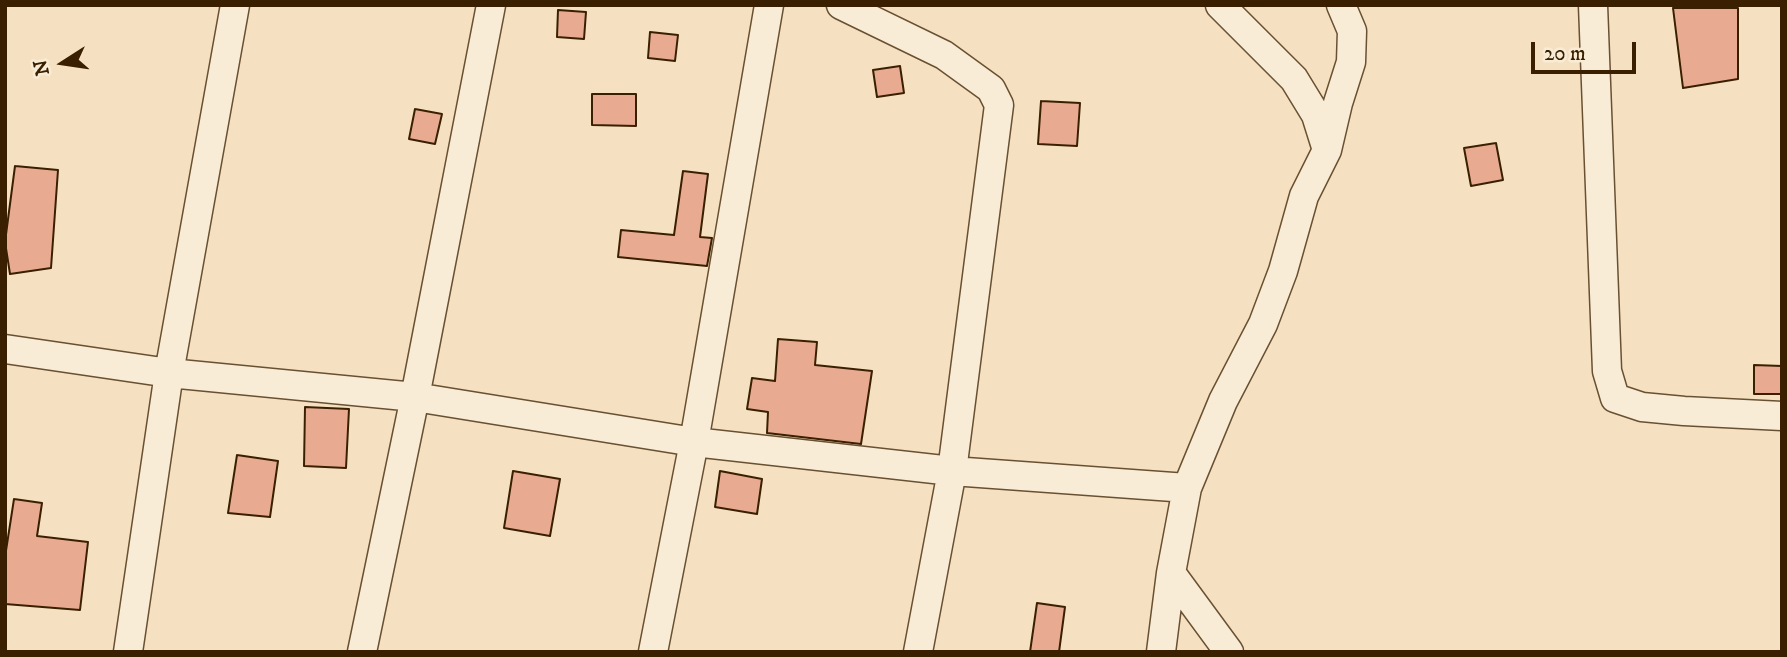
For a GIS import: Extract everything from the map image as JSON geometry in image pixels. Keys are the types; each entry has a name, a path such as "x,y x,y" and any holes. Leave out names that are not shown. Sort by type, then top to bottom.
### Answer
{"street":[{"path":"128,652 169,373 235,5"},
{"path":"362,652 415,397 491,5"},
{"path":"653,652 694,442 769,5"},
{"path":"842,5 944,55 991,89 999,106 952,471 918,652"},
{"path":"1220,5 1294,79 1316,115 1327,150"},
{"path":"1161,652 1186,488 1223,401 1263,324 1283,271 1304,195 1327,150 1338,103 1352,62 1352,31 1341,5"},
{"path":"1593,5 1606,371 1615,398 1643,407 1782,416"},
{"path":"5,349 169,373 415,397 694,442 952,471 1186,488"},
{"path":"1171,573 1229,652"}],"building":[{"path":"1673,8 1738,8 1738,79 1683,88"},
{"path":"558,10 586,12 584,39 557,37"},
{"path":"650,32 678,35 675,61 648,58"},
{"path":"900,66 904,93 877,97 873,70"},
{"path":"592,94 636,94 636,126 592,125"},
{"path":"1041,101 1080,103 1077,146 1038,144"},
{"path":"415,109 442,114 435,144 409,139"},
{"path":"1496,143 1503,180 1471,186 1464,148"},
{"path":"15,166 58,170 51,268 10,274 5,242"},
{"path":"683,171 708,174 700,237 712,238 707,266 618,257 621,230 674,235"},
{"path":"778,339 817,342 815,365 872,371 861,444 767,433 768,412 747,409 752,378 775,381"},
{"path":"1754,365 1782,366 1782,394 1754,394"},
{"path":"305,407 349,409 346,468 304,466"},
{"path":"237,455 278,461 270,517 228,513"},
{"path":"513,471 560,479 550,536 504,528"},
{"path":"720,471 762,479 757,514 715,507"},
{"path":"14,499 42,503 37,536 88,542 80,610 5,604 5,557"},
{"path":"1037,603 1065,607 1059,652 1030,652"}]}
